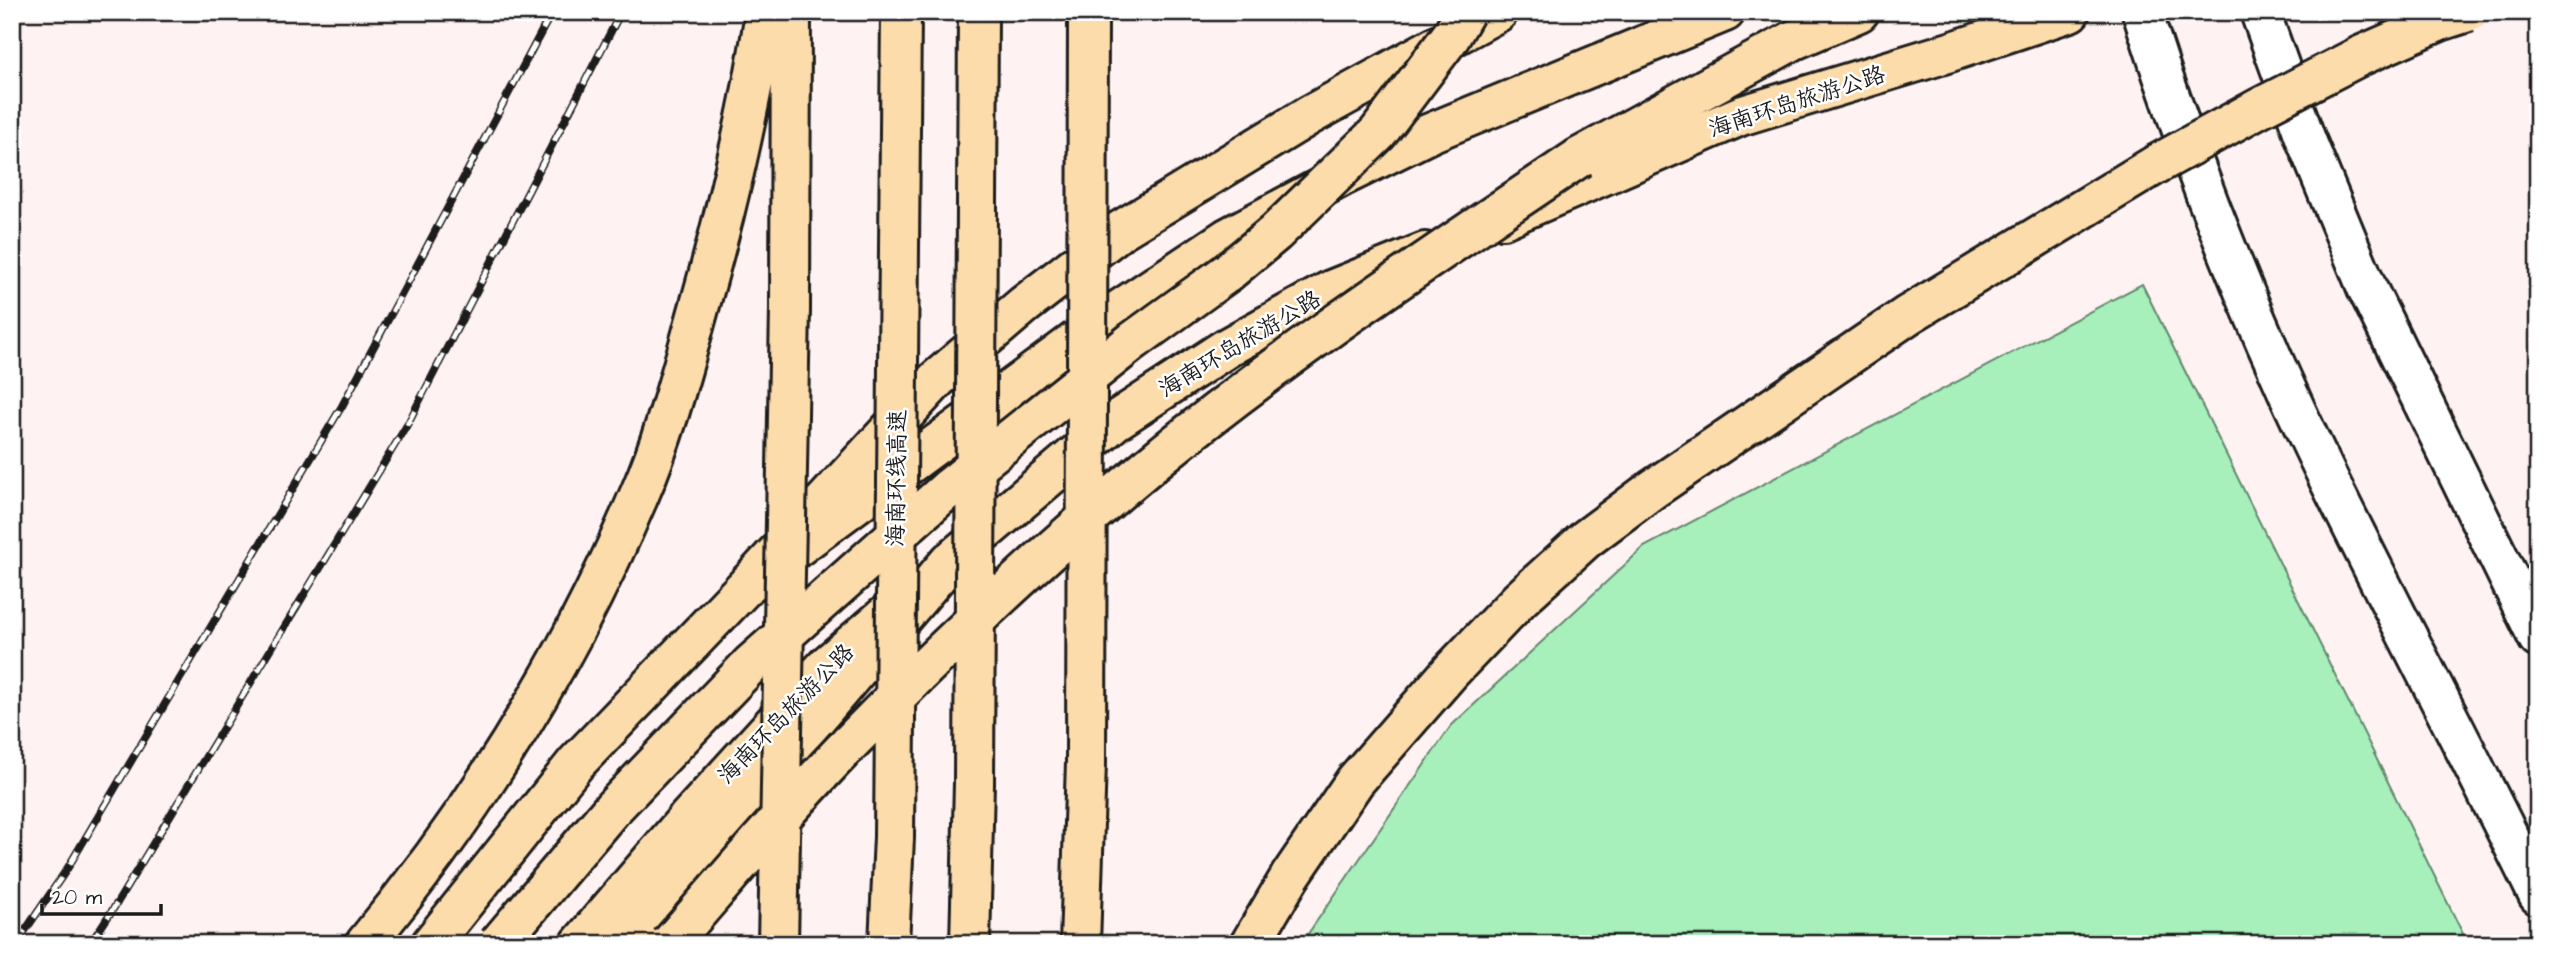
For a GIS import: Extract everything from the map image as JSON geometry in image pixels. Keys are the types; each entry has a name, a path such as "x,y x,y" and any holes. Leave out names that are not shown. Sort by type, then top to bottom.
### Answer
{"highway":[{"path":"365,944 453,831 516,736 599,584 640,492 672,405 721,232 742,143 765,12"},
{"path":"778,944 790,309 791,12"},
{"name":"海南环线高速","path":"889,944 894,837 901,12"},
{"path":"970,944 974,783 978,12"},
{"path":"1080,944 1086,762 1088,12"},
{"path":"498,944 612,808 751,664 950,487 1133,341 1227,273 1275,233 1378,133 1451,36 1465,12"},
{"path":"431,944 576,763 749,583 937,379 1024,305 1121,230 1310,115 1498,12"},
{"path":"749,583 1104,320 1227,238 1341,177 1430,134 1725,12"},
{"path":"670,944 843,750 936,657 1040,561 1152,464 1272,370 1397,280 1580,157 1794,40 1859,12"},
{"name":"海南环岛旅游公路","path":"580,944 685,821 827,665 1115,421 1228,347 1331,290 1562,195 1740,116 2070,12"},
{"path":"1250,944 1290,875 1355,781 1451,671 1520,599 1586,539 1653,488 1908,315 2157,164 2360,56 2440,21 2468,12"},
{"path":"624,944 950,561"}],"main road":[{"path":"2142,12 2164,83 2237,276 2309,435 2538,895"},
{"path":"2260,12 2306,140 2367,288 2538,638"}],"green space":[{"path":"2142,284 2468,944 1301,944 1451,726 1644,547"}],"railway":[{"path":"16,944 67,869 342,406 552,12"},
{"path":"90,944 407,425 621,12"}]}
